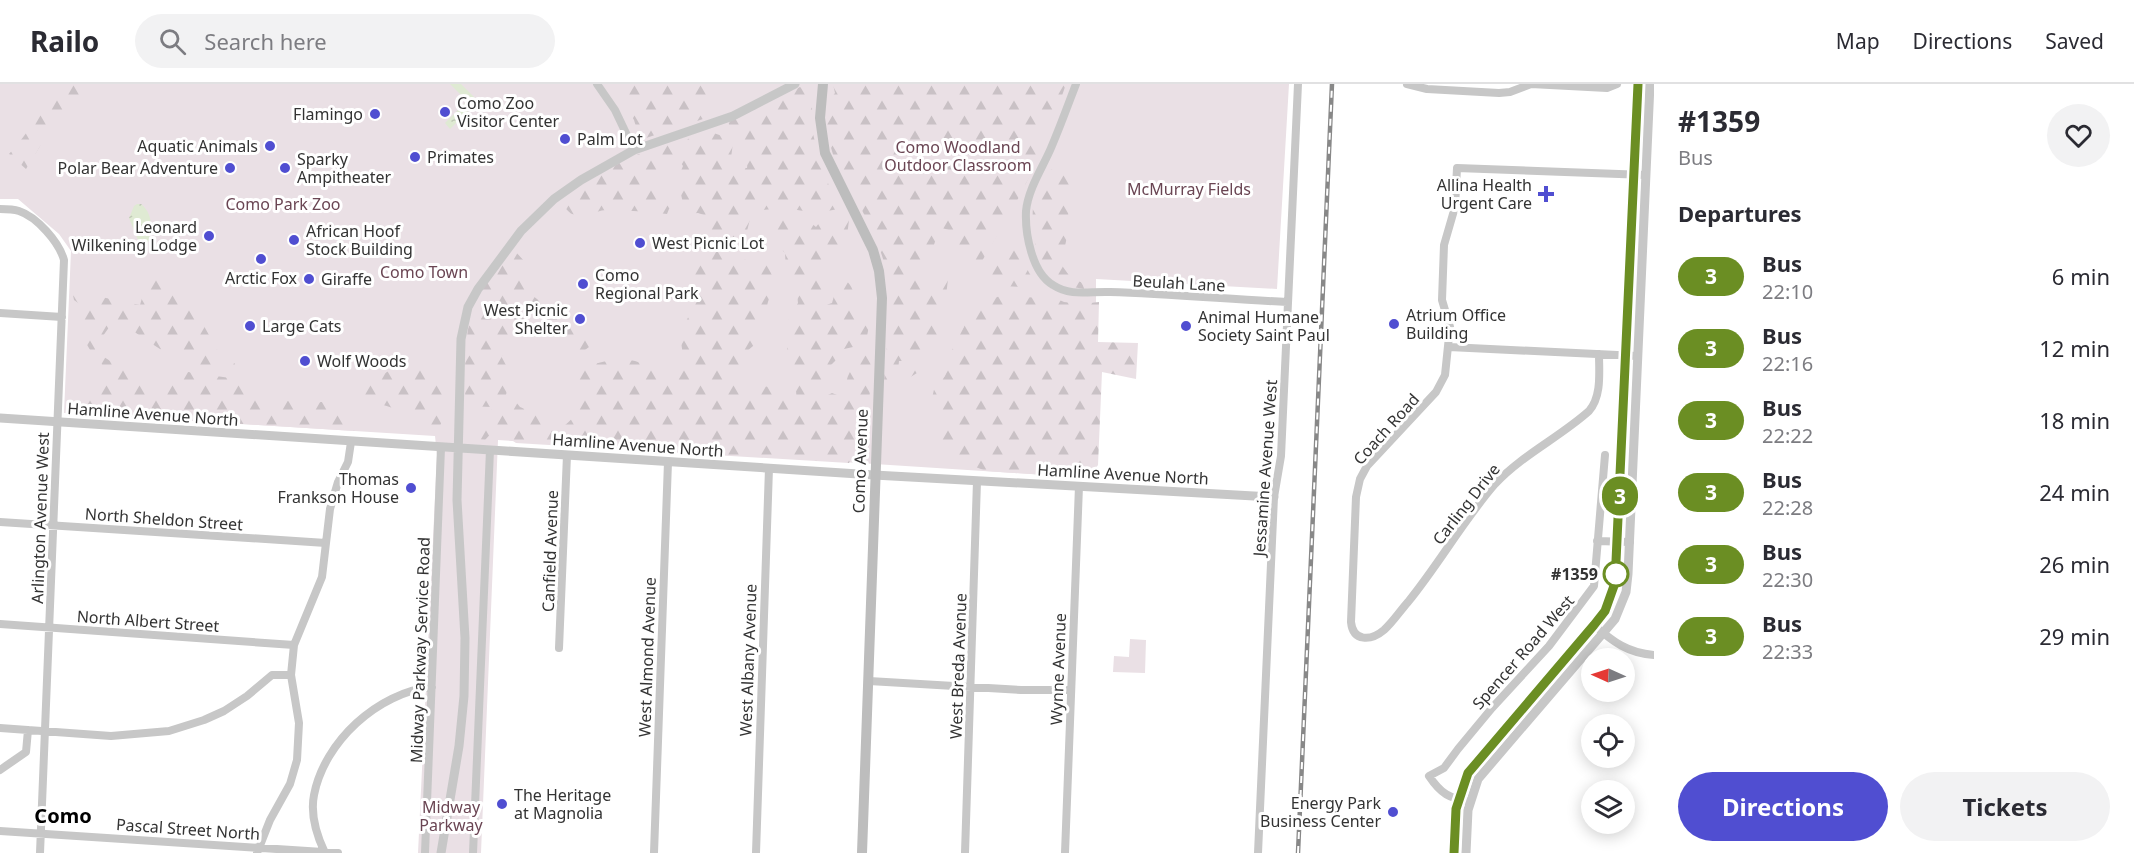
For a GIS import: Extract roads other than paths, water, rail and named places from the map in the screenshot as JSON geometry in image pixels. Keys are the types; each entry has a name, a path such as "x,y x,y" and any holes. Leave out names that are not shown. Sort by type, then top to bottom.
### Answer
{"main road":[{"name":"Como Avenue","path":"822,84 820,118 825,153 873,250 881,281 882,309 874,475 862,853"}],"street":[{"path":"597,84 615,110 634,150"},
{"path":"441,853 459,746 464,696 465,626 457,517 461,339 468,307 478,289 521,231 554,199 581,180 634,150 733,116 795,84"},
{"name":"Beulah Lane","path":"1076,84 1026,210 1031,248 1037,270 1051,285 1068,292 1108,292 1287,302"},
{"name":"Jessamine Avenue West","path":"1258,853 1274,497 1281,456 1298,84"},
{"path":"1407,84 1427,89 1502,93 1531,84 1607,88 1617,84"},
{"path":"1454,853 1458,799 1468,773 1605,611 1615,583 1638,84"},
{"path":"1466,853 1470,802 1478,779 1615,619 1626,592 1650,84"},
{"name":"Coach Road","path":"1359,637 1352,628 1351,622 1356,497 1360,479 1367,466 1438,390 1445,375 1450,327 1442,300 1444,245 1455,207 1457,168 1634,175"},
{"path":"1634,175 1646,176"},
{"name":"Arlington Avenue West","path":"0,209 27,215 50,234 60,248 64,267 40,853"},
{"path":"0,313 62,317"},
{"path":"1449,347 1638,356"},
{"name":"Carling Drive","path":"1359,637 1374,636 1389,625 1422,585 1500,479 1594,406 1598,392 1599,354"},
{"name":"Hamline Avenue North","path":"0,418 874,475 1274,497"},
{"path":"258,850 270,820 290,784 297,760 299,723 291,675 294,645 322,577 330,509 338,482 348,462 351,442"},
{"name":"Midway Parkway Service Road","path":"425,853 441,448"},
{"path":"473,853 490,450"},
{"name":"Canfield Avenue","path":"560,648 567,455"},
{"name":"Spencer Road West","path":"1458,799 1444,794 1429,776 1444,768 1492,708 1550,646 1594,586 1605,455"},
{"name":"West Almond Avenue","path":"654,853 655,769 668,462"},
{"name":"West Albany Avenue","path":"756,853 769,468"},
{"name":"West Breda Avenue","path":"965,853 977,481"},
{"name":"Wynne Avenue","path":"1065,853 1079,486"},
{"name":"North Sheldon Street","path":"0,522 326,543"},
{"path":"1598,541 1630,542"},
{"name":"North Albert Street","path":"0,624 294,645"},
{"path":"1594,625 1611,640 1628,650 1654,656"},
{"path":"0,728 111,736 169,731 224,711 272,675 291,675"},
{"path":"869,681 1071,690"},
{"path":"325,853 315,823 313,799 319,780 335,748 352,726 373,709 399,695 432,687"},
{"path":"0,770 26,752 28,730"},
{"path":"1458,799 1470,802"},
{"name":"Pascal Street North","path":"0,831 258,850 338,853"}],"water":[{"path":"450,84 461,84 478,101 450,129 445,123 467,101"},
{"path":"137,204 141,204 149,214 151,226 145,251 140,245 129,218"}],"railway":[{"path":"1298,853 1332,84"}],"place":[{"name":"Como Zoo Visitor Center","path":"445,112"},
{"name":"Flamingo","path":"375,114"},
{"name":"Palm Lot","path":"565,139"},
{"name":"Aquatic Animals","path":"270,146"},
{"name":"Primates","path":"415,157"},
{"name":"Polar Bear Adventure","path":"230,168"},
{"name":"Sparky Ampitheater","path":"285,168"},
{"name":"Allina Health Urgent Care","path":"1546,194"},
{"name":"Leonard Wilkening Lodge","path":"209,236"},
{"name":"African Hoof Stock Building","path":"294,240"},
{"name":"West Picnic Lot","path":"640,243"},
{"name":"Arctic Fox","path":"261,259"},
{"name":"Giraffe","path":"309,279"},
{"name":"Como Regional Park","path":"583,284"},
{"name":"West Picnic Shelter","path":"580,319"},
{"name":"Atrium Office Building","path":"1394,324"},
{"name":"Large Cats","path":"250,326"},
{"name":"Animal Humane Society Saint Paul","path":"1186,326"},
{"name":"Wolf Woods","path":"305,361"},
{"name":"Thomas Frankson House","path":"411,488"},
{"name":"#1359","path":"1616,574"},
{"name":"The Heritage at Magnolia","path":"502,804"},
{"name":"Energy Park Business Center","path":"1393,812"}],"district":[{"name":"Como","path":"63,815"}],"park label":[{"name":"Como Woodland Outdoor Classroom","path":"958,156"},
{"name":"McMurray Fields","path":"1189,189"},
{"name":"Como Park Zoo","path":"283,204"},
{"name":"Como Town","path":"424,272"},
{"name":"Midway Parkway","path":"451,816"}]}
